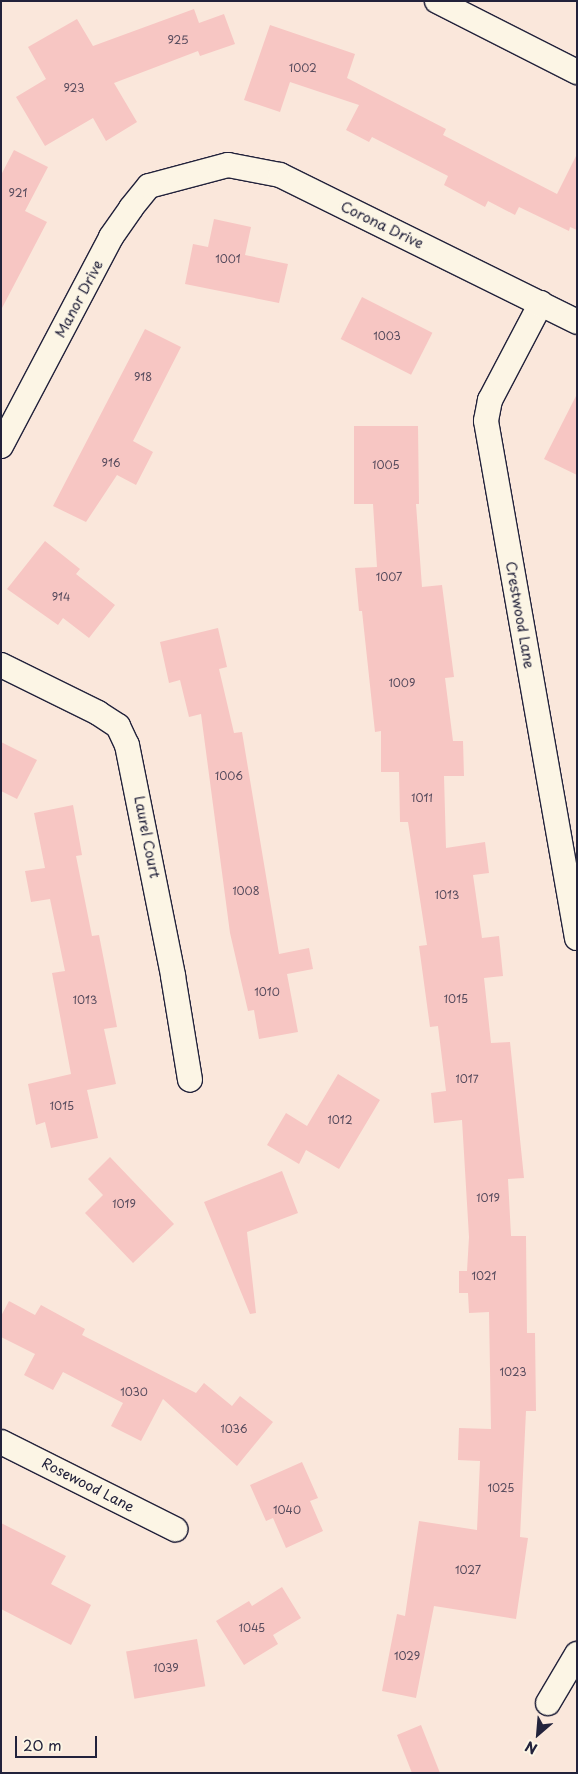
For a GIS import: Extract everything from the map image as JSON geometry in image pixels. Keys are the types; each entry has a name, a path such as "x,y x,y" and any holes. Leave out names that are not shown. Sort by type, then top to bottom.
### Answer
{"street":[{"path":"437,1 577,72"},
{"name":"Corona Drive","path":"179,175 228,165 280,175 577,322"},
{"name":"Manor Drive","path":"1,446 116,230 149,186 179,175"},
{"name":"Crestwood Lane","path":"541,303 490,400 486,421 577,938"},
{"name":"Laurel Court","path":"1,665 98,713 118,726 128,745 174,976 190,1080"},
{"name":"Rosewood Lane","path":"1,1442 175,1529"},
{"path":"548,1703 577,1654"}],"building":[{"path":"194,9 199,23 224,14 235,44 200,56 198,51 114,83 137,122 106,141 93,118 45,146 16,97 46,79 28,47 77,19 93,46"},
{"path":"270,25 355,54 347,78 446,129 443,135 557,194 577,154 577,230 570,227 569,231 519,207 515,215 488,201 485,207 444,185 448,176 372,137 369,142 346,130 359,105 290,82 280,112 244,100"},
{"path":"14,150 48,167 25,211 47,222 1,310 1,175"},
{"path":"214,219 251,227 245,255 288,264 279,303 185,284 193,244 208,247"},
{"path":"362,297 432,333 411,375 341,339"},
{"path":"145,329 181,347 133,441 153,452 136,485 117,475 86,522 53,506"},
{"path":"577,394 577,475 544,459"},
{"path":"354,426 418,426 419,504 416,504 422,587 442,585 454,677 445,678 453,741 463,741 464,776 444,776 446,848 485,842 489,873 473,875 482,938 499,936 503,976 484,978 491,1043 510,1042 524,1178 508,1179 511,1236 526,1236 527,1333 535,1333 536,1411 526,1411 520,1537 528,1538 516,1619 434,1606 416,1698 382,1691 397,1614 405,1616 419,1521 477,1530 480,1461 458,1460 459,1428 491,1429 489,1312 469,1313 468,1293 459,1293 459,1271 467,1271 469,1237 462,1120 434,1123 431,1093 446,1091 438,1026 430,1027 419,946 427,945 408,822 400,822 399,772 381,772 381,731 375,732 362,611 359,611 355,568 377,567 373,504 354,504"},
{"path":"45,541 80,569 76,574 115,605 89,638 63,618 58,625 7,589"},
{"path":"218,628 227,667 219,669 234,733 242,732 279,954 309,948 313,969 287,974 298,1032 259,1039 254,1010 248,1011 230,933 201,714 189,717 180,680 169,683 160,642"},
{"path":"1,742 37,760 17,799 1,791"},
{"path":"73,805 82,855 76,856 92,936 99,935 117,1027 104,1029 116,1084 87,1090 98,1138 51,1148 45,1122 36,1125 28,1084 71,1074 52,973 65,971 50,899 31,902 25,871 45,868 34,813"},
{"path":"338,1074 380,1100 339,1169 306,1150 299,1164 267,1145 286,1113 307,1126"},
{"path":"110,1157 174,1224 133,1263 85,1213 103,1195 88,1179"},
{"path":"282,1171 298,1213 247,1232 256,1313 250,1314 204,1202"},
{"path":"9,1301 35,1315 41,1305 85,1329 82,1335 196,1393 204,1383 232,1406 240,1396 273,1422 237,1466 163,1399 141,1441 111,1426 123,1403 63,1372 53,1390 24,1375 35,1354 1,1337 1,1316"},
{"path":"302,1462 318,1498 310,1501 323,1531 286,1548 273,1518 266,1521 250,1485"},
{"path":"1,1523 66,1556 51,1584 91,1605 71,1645 1,1609"},
{"path":"282,1587 301,1618 273,1635 278,1644 244,1665 216,1621 249,1601 252,1606"},
{"path":"197,1639 205,1686 134,1699 126,1652"},
{"path":"421,1725 440,1773 412,1773 397,1735"}]}
